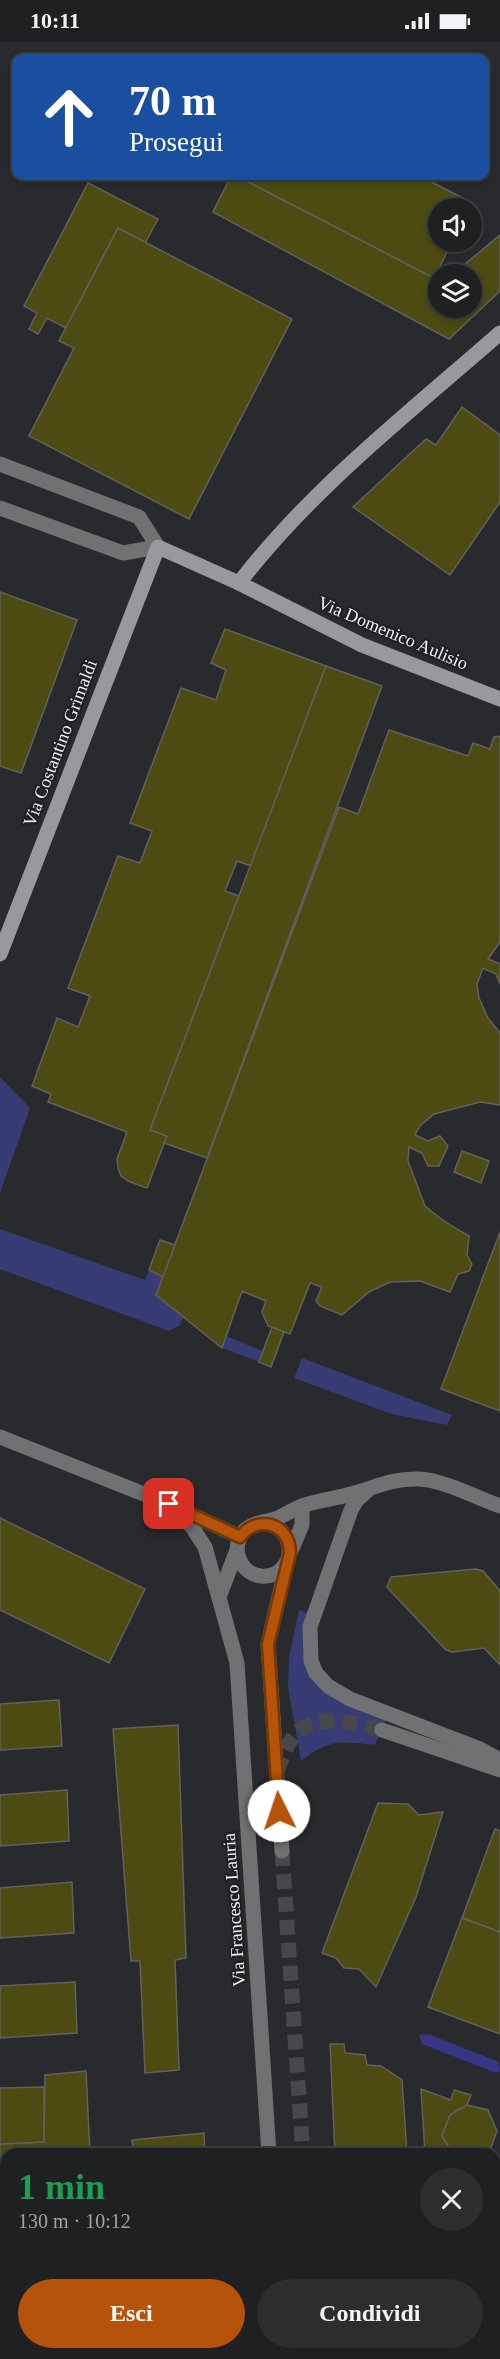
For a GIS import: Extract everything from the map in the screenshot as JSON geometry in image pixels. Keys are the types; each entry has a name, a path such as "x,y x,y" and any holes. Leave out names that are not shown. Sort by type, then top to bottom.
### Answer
{"main road":[{"path":"239,584 279,534 373,444 500,333"},
{"name":"Via Domenico Aulisio","path":"158,547 362,645 500,699"},
{"name":"Via Costantino Grimaldi","path":"0,954 158,547"}],"street":[{"path":"0,464 139,517 158,547 123,553 0,508"},
{"path":"0,1437 169,1504 238,1544 243,1567 258,1575 276,1573 289,1556 302,1525 302,1506"},
{"path":"219,1598 245,1530 302,1506 353,1494 377,1485 418,1479 436,1482 500,1506"},
{"path":"377,1485 357,1500 351,1510 316,1607 310,1627 311,1661 316,1673 328,1686 350,1699 480,1749 500,1760"},
{"name":"Via Francesco Lauria","path":"169,1504 192,1527 205,1547 237,1663 269,2148"},
{"path":"262,1523 277,1526 283,1531 290,1545 268,1644 282,1851"},
{"path":"382,1730 500,1770"}],"shaded area":[{"path":"0,1077 30,1108 0,1193"},
{"path":"0,1229 145,1280 149,1270 163,1277 183,1316 180,1325 169,1331 0,1269"},
{"path":"226,1336 263,1351 259,1362 222,1348"},
{"path":"302,1358 452,1415 447,1425 392,1414 294,1378"},
{"path":"299,1610 308,1613 303,1653 309,1674 387,1718 375,1745 336,1743 319,1749 301,1761 288,1687 289,1658"},
{"path":"428,2034 499,2062 500,2071 496,2073 422,2044 419,2035"}],"building":[{"path":"229,180 245,180 428,275 428,318 471,318 449,339 213,212"},
{"path":"245,180 428,180 463,198 428,198 428,252 447,252 441,264 428,264 428,275"},
{"path":"88,183 158,219 145,243 118,228 66,328 47,318 38,334 29,329 37,313 24,306"},
{"path":"118,228 292,319 189,519 29,436 74,348 59,341"},
{"path":"500,235 500,291 482,308 482,264 465,264"},
{"path":"462,407 500,435 500,502 450,575 353,507 426,439 436,445"},
{"path":"0,592 77,620 21,773 0,766"},
{"path":"225,629 326,666 251,866 237,861 225,891 239,896 150,1130 167,1136 147,1188 128,1181 121,1176 118,1168 117,1159 127,1132 48,1102 51,1094 32,1086 57,1018 78,1027 90,996 68,988 118,856 140,863 152,831 130,823 181,688 216,700 226,670 211,663"},
{"path":"326,666 382,686 207,1158 164,1143 167,1136 150,1130"},
{"path":"389,730 468,756 473,743 490,749 494,737 500,736 500,942 488,959 500,964 500,984 496,974 483,968 477,984 479,998 488,1018 500,1033 500,1105 480,1102 434,1114 420,1126 415,1135 428,1141 440,1136 448,1146 439,1166 428,1166 422,1153 409,1147 408,1161 425,1206 445,1222 469,1236 467,1255 472,1264 469,1271 458,1274 450,1292 420,1281 390,1282 369,1292 342,1315 320,1306 316,1301 322,1287 310,1283 290,1334 268,1326 262,1312 266,1301 242,1291 222,1348 156,1295 339,807 358,814"},
{"path":"462,1151 489,1161 481,1183 454,1172"},
{"path":"500,1232 500,1411 441,1389"},
{"path":"160,1240 175,1245 163,1277 149,1270"},
{"path":"272,1327 284,1332 271,1367 259,1362"},
{"path":"0,1518 145,1589 109,1663 0,1610"},
{"path":"476,1569 483,1571 500,1591 500,1665 484,1648 452,1652 446,1650 387,1587 391,1577"},
{"path":"59,1700 62,1746 0,1750 0,1704"},
{"path":"178,1725 186,1958 175,1960 179,2070 145,2073 140,1961 131,1961 113,1729"},
{"path":"67,1790 69,1841 0,1846 0,1795"},
{"path":"378,1803 408,1804 419,1815 443,1812 416,1897 376,1987 359,1969 344,1968 336,1958 322,1953"},
{"path":"495,1829 500,1831 500,1932 462,1918"},
{"path":"72,1882 74,1933 0,1938 0,1888"},
{"path":"462,1918 500,1932 500,2034 428,2007"},
{"path":"75,1982 77,2033 0,2038 0,1986"},
{"path":"330,2044 344,2044 345,2053 365,2055 367,2065 381,2066 402,2080 407,2148 335,2148"},
{"path":"86,2071 90,2148 0,2148 0,2144 44,2142 45,2075"},
{"path":"44,2087 44,2142 0,2144 0,2088"},
{"path":"421,2089 451,2100 454,2090 471,2095 467,2105 450,2115 442,2136 450,2148 425,2148"},
{"path":"467,2105 488,2110 497,2131 491,2148 450,2148 442,2136 450,2115"},
{"path":"204,2133 205,2148 133,2148 132,2140"}],"tunnel":[{"path":"277,1771 293,1737 312,1724 323,1721 348,1722 382,1730"},
{"path":"282,1851 303,2148"}],"route":[{"path":"169,1504 240,1537 253,1525 270,1523 283,1531 290,1545 268,1644 279,1811"}]}
